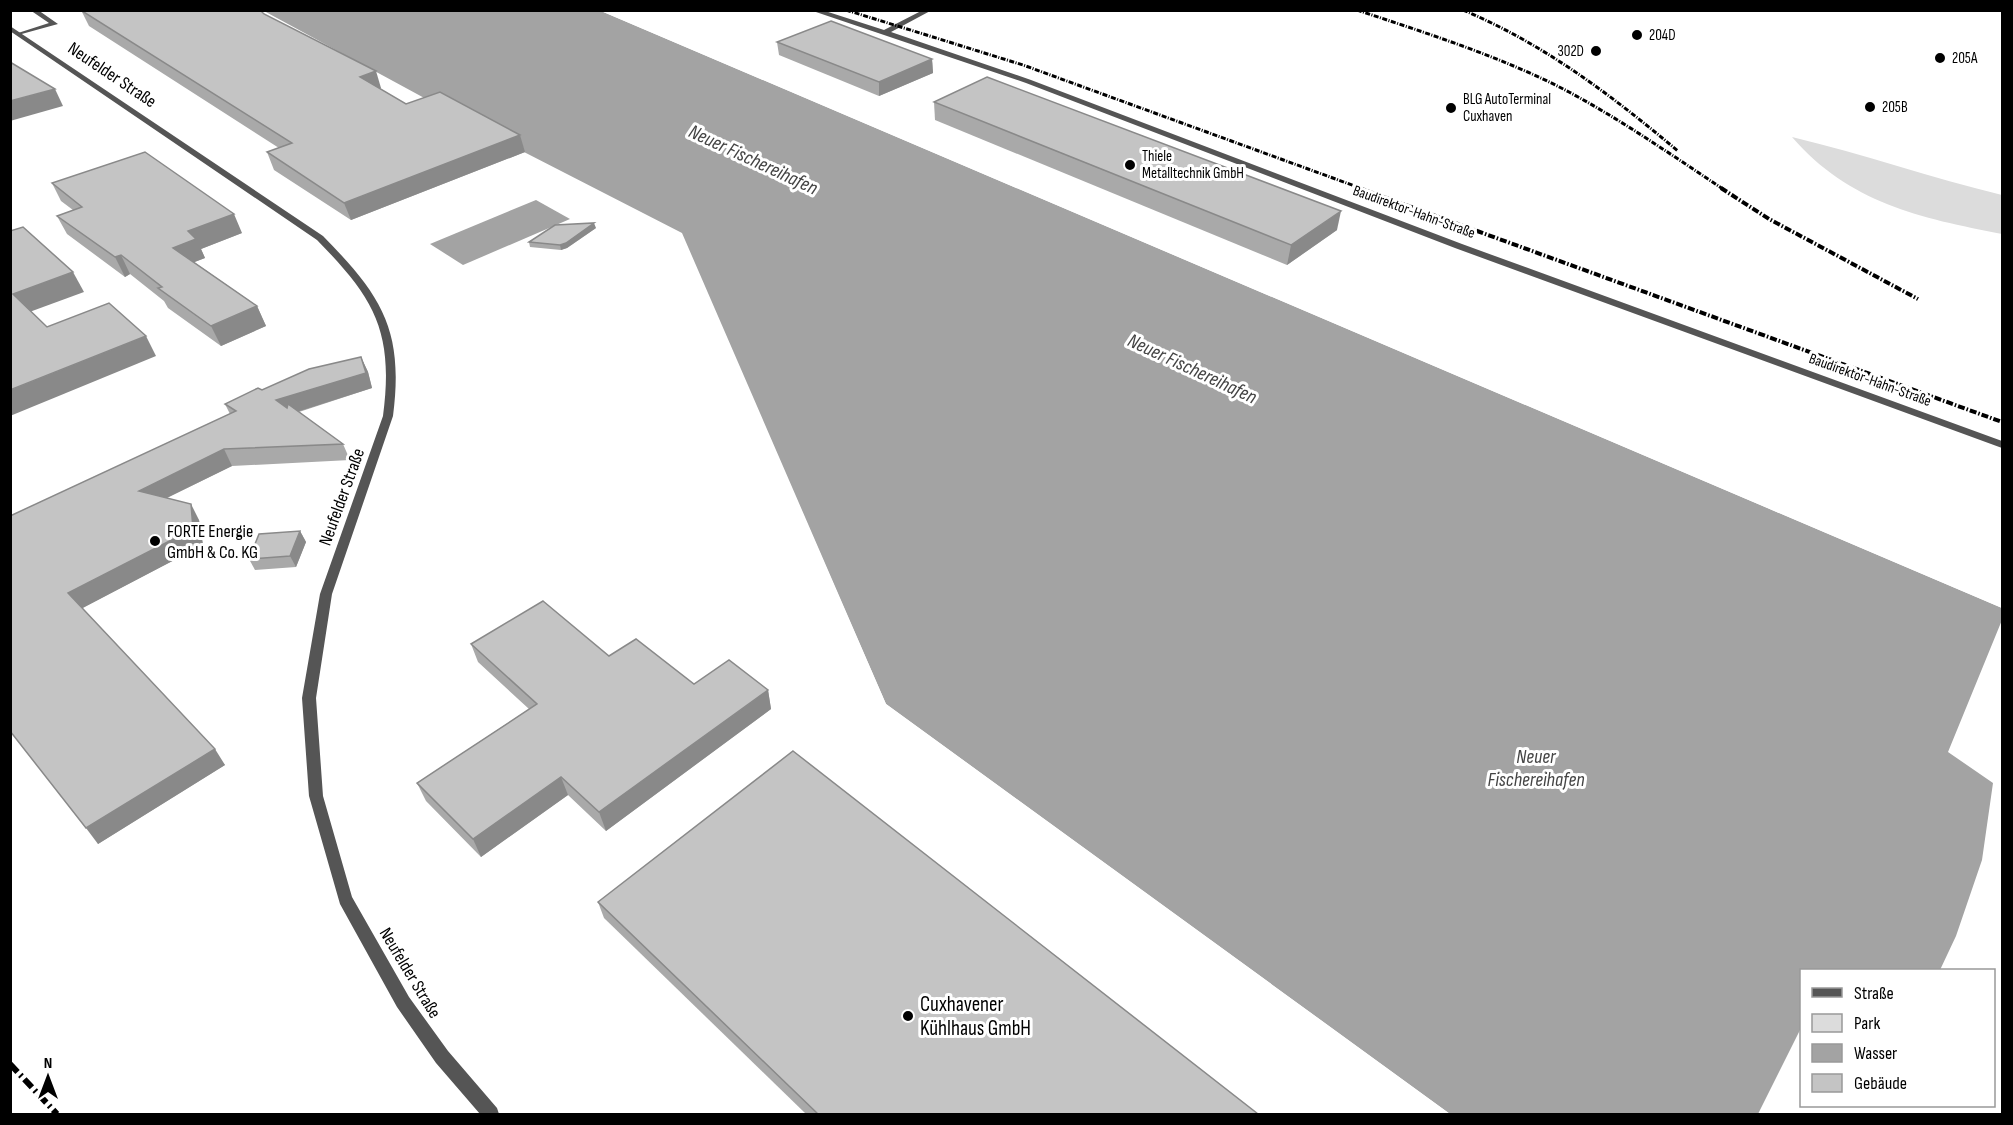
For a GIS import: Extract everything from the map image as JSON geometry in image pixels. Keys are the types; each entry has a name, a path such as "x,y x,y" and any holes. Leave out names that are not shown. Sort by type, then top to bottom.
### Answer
{"street":[{"path":"15,31 55,24 33,10"},
{"name":"Baudirektor-Hahn-Straße","path":"813,10 1024,79 1386,218 2002,445"},
{"path":"885,32 929,10"},
{"name":"Neufelder Straße","path":"15,31 320,238 360,280 382,316 393,362 393,391 388,416 326,594 309,698 316,796 345,899 403,1002 442,1057 491,1114"}],"green space":[{"path":"1792,137 2002,195 2002,234 1915,214 1862,192 1837,178"}],"water":[{"name":"Neuer Fischereihafen","path":"264,11 601,11 2002,608 2002,620 1948,752 1993,783 1982,860 1956,936 1940,969 1800,969 1800,1030 1758,1114 1450,1114 886,704 682,233 524,152"},
{"path":"536,200 570,219 463,265 430,244"}],"pier":[{"path":"609,10 2002,605 2002,608 601,11"},
{"path":"685,244 886,704 1450,1114 1445,1114 883,706 683,245"}],"building":[{"path":"260,10 376,71 360,77 406,104 440,92 520,135 344,203 267,152 292,143 82,11"},
{"path":"831,21 932,59 879,82 777,42"},
{"path":"10,62 55,89 10,101"},
{"path":"987,77 1341,211 1291,245 934,102"},
{"path":"145,152 234,214 188,231 196,239 173,248 257,306 211,326 158,288 162,287 121,255 115,257 57,216 82,207 52,183"},
{"path":"594,223 560,245 529,242 555,225"},
{"path":"23,227 73,272 13,294 47,327 109,303 146,336 10,390 10,231"},
{"path":"361,357 366,373 276,400 287,408 288,404 343,444 224,449 139,491 191,504 193,529 68,593 215,749 86,828 10,731 10,516 236,411 225,404 258,388 262,390 309,369"},
{"path":"300,531 290,556 249,559 259,534"},
{"path":"543,601 609,656 636,639 694,684 729,660 768,690 599,812 561,777 473,839 417,783 537,704 471,644"},
{"name":"Cuxhavener Kühlhaus GmbH","path":"793,751 1258,1114 818,1114 598,902"}],"railway":[{"path":"846,10 1023,65 1363,189"},
{"path":"1357,10 1465,47 1519,68 1569,92 1648,139 1723,189"},
{"path":"1463,10 1521,38 1576,72 1678,151"},
{"path":"1359,188 2002,422"},
{"path":"1721,188 1769,219 1918,299"},
{"path":"10,1064 57,1114"}],"place":[{"name":"204D","path":"1637,35"},
{"name":"302D","path":"1596,51"},
{"name":"205A","path":"1940,58"},
{"name":"205B","path":"1870,107"},
{"name":"BLG AutoTerminal Cuxhaven","path":"1451,108"},
{"name":"Thiele Metalltechnik GmbH","path":"1130,165"},
{"name":"FORTE Energie GmbH & Co. KG","path":"155,541"},
{"name":"Cuxhavener Kühlhaus GmbH","path":"908,1016"}]}
